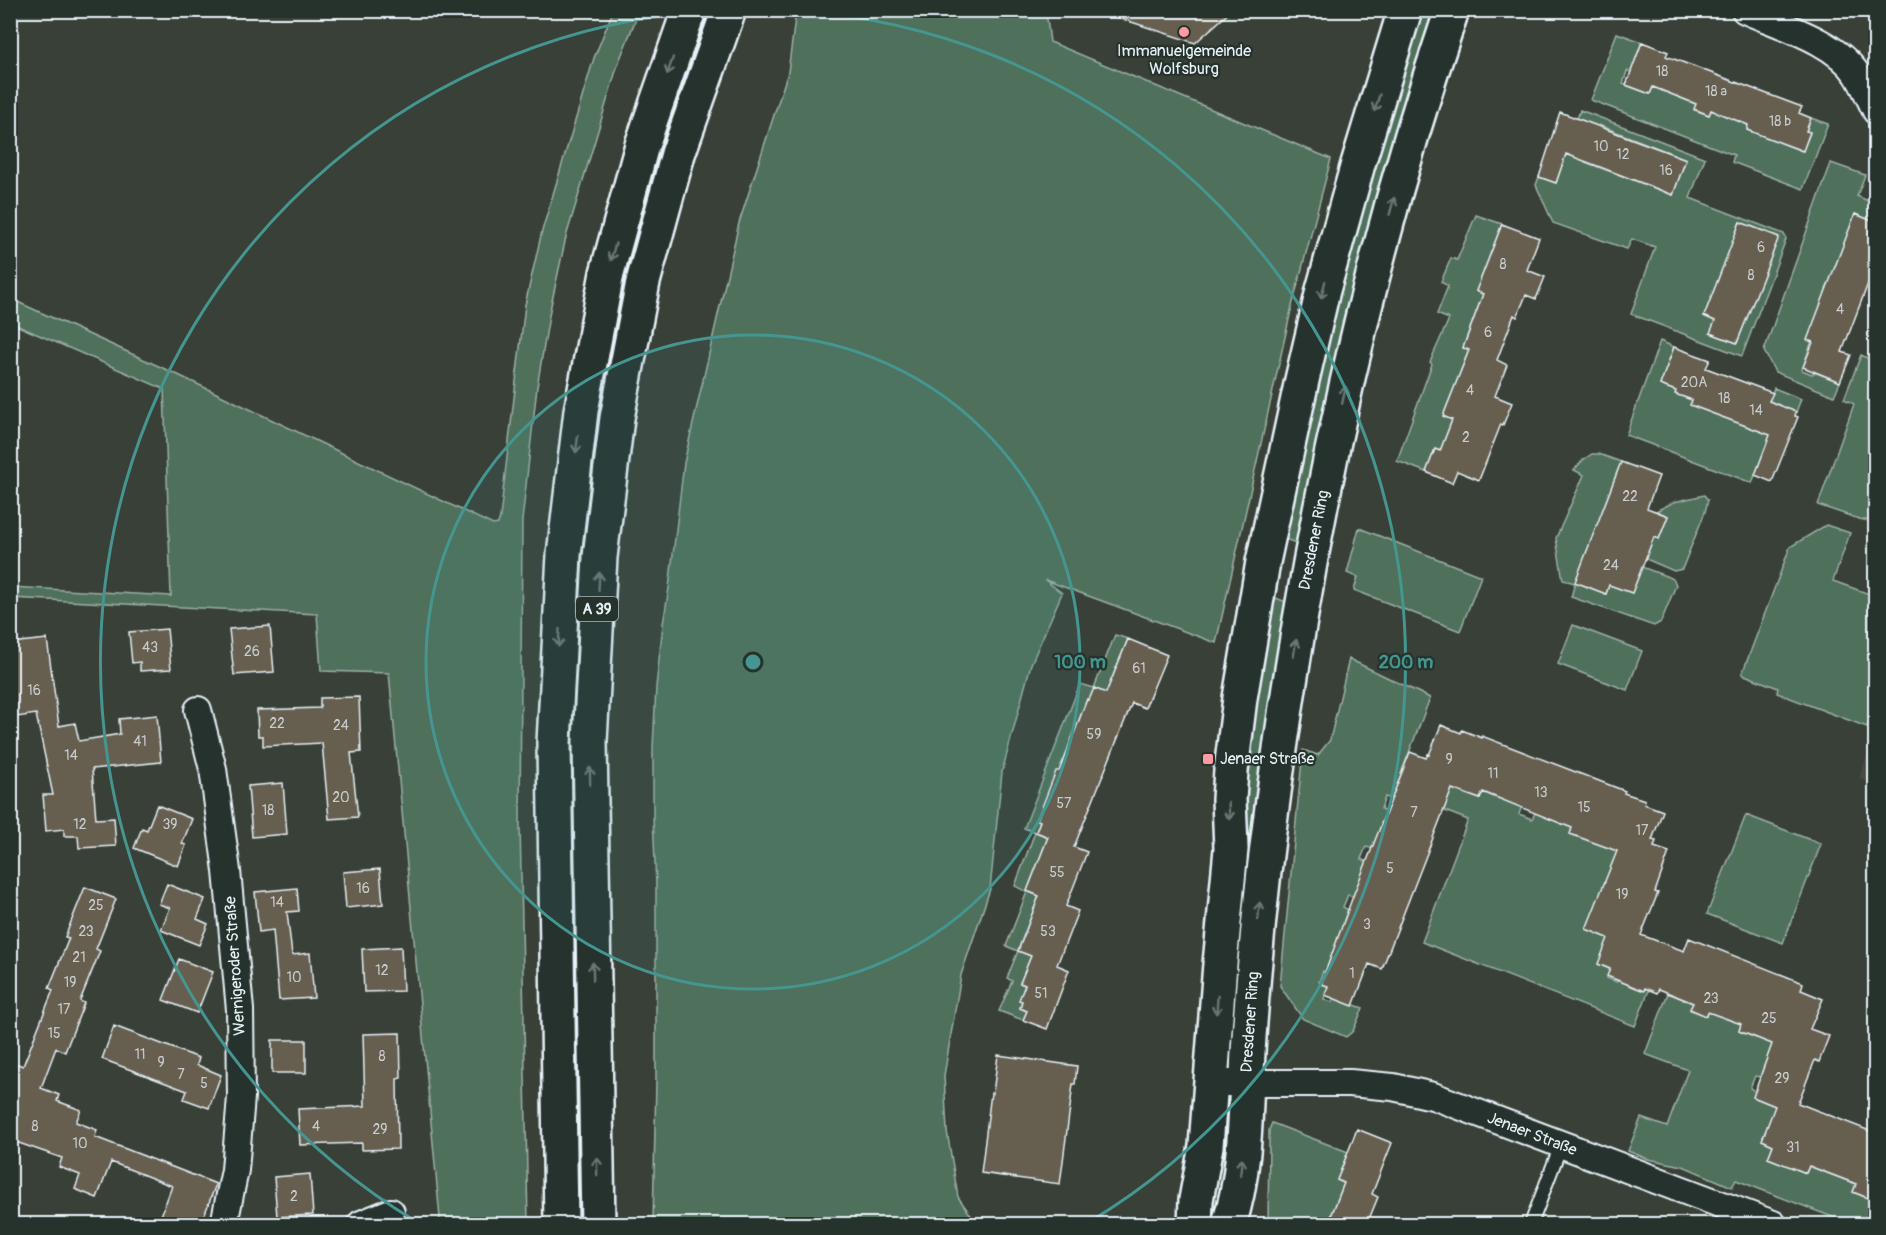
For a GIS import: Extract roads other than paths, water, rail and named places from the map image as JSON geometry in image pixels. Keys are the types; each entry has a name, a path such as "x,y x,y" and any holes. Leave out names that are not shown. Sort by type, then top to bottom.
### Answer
{"main road":[{"name":"A 39","path":"561,1224 554,743 564,555 581,411 607,273 642,145 689,10"},
{"name":"A 39","path":"598,1224 590,741 600,557 616,418 643,282 678,154 729,10"},
{"name":"Dresdener Ring","path":"1195,1224 1196,1200 1206,1146 1231,849 1229,799 1231,771 1240,698 1263,562 1299,390 1323,290 1358,164 1405,10"},
{"name":"Dresdener Ring","path":"1229,1224 1239,1185 1254,969 1267,846 1280,742 1306,578 1346,387 1371,284 1416,125 1452,10"}],"street":[{"path":"1745,10 1823,44 1842,57 1857,74 1875,111"},
{"name":"Wernigeroder Straße","path":"198,710 213,769 227,871 240,1010 241,1097 235,1170 224,1224"},
{"name":"Dresdener Ring","path":"1211,1083 1246,1083"},
{"name":"Jenaer Straße","path":"1246,1083 1350,1083 1393,1087 1433,1096 1773,1224"},
{"path":"361,1224 391,1212"}],"lane":[{"path":"1531,1224 1561,1145"}],"place":[{"name":"Immanuelgemeinde Wolfsburg","path":"1184,32"},
{"name":"Jenaer Straße","path":"1208,759"}]}
